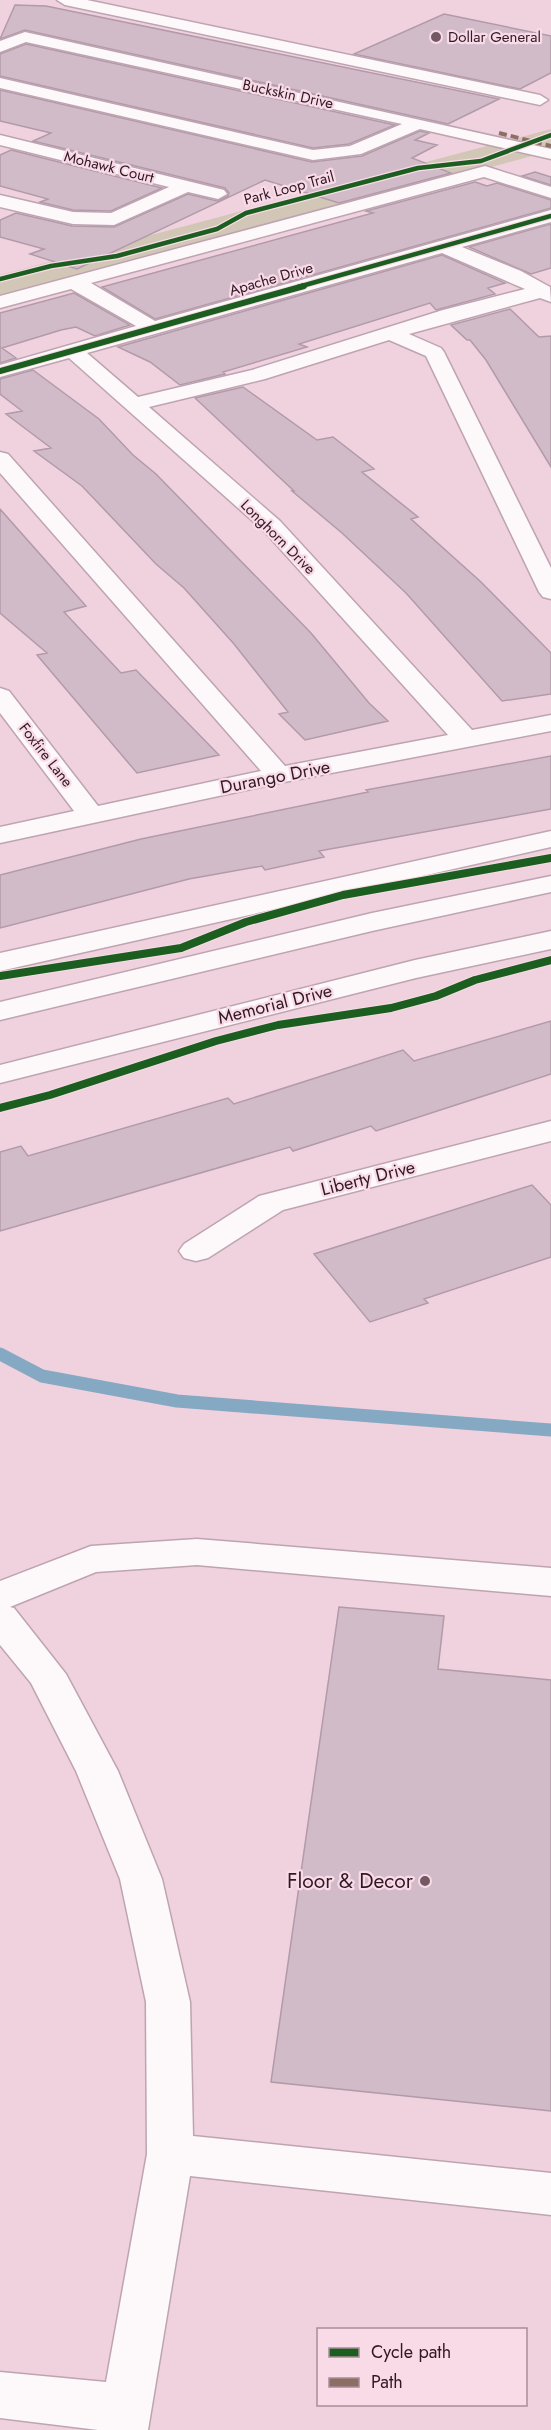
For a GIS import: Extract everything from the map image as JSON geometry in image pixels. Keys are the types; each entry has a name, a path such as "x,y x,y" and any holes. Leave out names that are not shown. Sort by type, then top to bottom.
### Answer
{"street":[{"path":"65,0 546,98"},
{"path":"107,55 181,24"},
{"name":"Buckskin Drive","path":"0,47 25,37 551,154"},
{"path":"0,83 313,155 331,156 364,149 418,123"},
{"path":"469,134 546,98"},
{"name":"Mohawk Court","path":"0,140 218,194"},
{"path":"0,302 485,171 551,193"},
{"path":"0,201 73,218 114,219 187,186"},
{"name":"Apache Drive","path":"0,371 551,216"},
{"path":"443,246 514,275 547,294"},
{"path":"74,282 153,328"},
{"path":"135,404 258,375 450,314 547,294"},
{"path":"391,333 434,352 551,592"},
{"name":"Longhorn Drive","path":"73,351 272,526 467,740"},
{"path":"0,459 279,775"},
{"name":"Foxfire Lane","path":"0,696 91,815"},
{"name":"Durango Drive","path":"0,835 279,775 551,723"},
{"path":"0,962 551,839"},
{"path":"0,1011 361,924 551,884"},
{"name":"Memorial Drive","path":"0,1074 415,969 551,940"},
{"name":"Liberty Drive","path":"196,1251 271,1203 551,1131"},
{"path":"0,1596 92,1559 197,1552 551,1582"},
{"path":"0,1618 46,1674 97,1771 141,1879 168,2002 170,2154 125,2419 0,2395"},
{"path":"170,2154 551,2194"}],"shaded area":[{"path":"551,129 551,151 0,299 0,275"}],"building":[{"path":"15,5 46,6 499,99 448,124 25,30 0,39"},
{"path":"444,14 551,36 551,73 520,89 354,54"},
{"path":"26,44 395,125 349,144 313,148 0,76 0,54"},
{"path":"0,90 312,162 362,156 420,131 429,133 415,140 437,145 412,158 451,173 339,203 265,180 77,269 30,254 44,249 0,237 0,220 16,213 72,226 114,227 188,194 217,201 228,196 229,193 225,188 33,141 51,133 0,121"},
{"path":"11,150 162,188 111,211 73,210 40,202 48,199 0,186 0,155"},
{"path":"535,172 551,177 551,185 522,176"},
{"path":"475,182 487,186 497,183 551,200 551,208 155,319 102,287 373,213 366,211"},
{"path":"551,224 551,268 531,274 469,247"},
{"path":"442,255 505,283 488,288 495,294 436,310 430,303 299,344 307,347 223,372 225,374 180,385 150,362 118,347"},
{"path":"74,293 130,325 95,336 76,327 61,330 2,348 16,358 0,363 0,313"},
{"path":"510,309 539,337 551,336 551,467 486,360 470,340 467,340 451,325"},
{"path":"33,370 99,419 133,455 156,474 311,633 369,703 388,721 305,740 279,714 288,712 234,644 184,588 156,564 82,486 34,451 51,448 6,414 22,411 0,394 0,379"},
{"path":"243,387 317,440 333,437 374,469 362,472 418,517 411,519 481,582 551,653 551,694 502,701 406,593 342,533 292,491 294,491 195,398"},
{"path":"0,509 86,606 64,612 121,673 136,670 219,755 137,773 37,655 47,653 0,613"},
{"path":"551,756 551,809 319,851 324,857 265,870 262,866 189,879 0,928 0,875 141,839 368,792 366,790"},
{"path":"551,1021 551,1074 376,1131 371,1126 293,1151 290,1147 0,1231 0,1152 21,1146 28,1156 228,1098 234,1104 403,1050 414,1061"},
{"path":"532,1185 551,1205 551,1257 424,1299 428,1303 370,1322 314,1254"},
{"name":"Floor & Decor","path":"339,1607 444,1616 438,1669 551,1680 551,2111 271,2082"}],"waterway":[{"path":"0,1354 42,1376 177,1401 551,1430"}],"marked path":[{"path":"499,133 551,146"}],"cycle path":[{"name":"Park Loop Trail","path":"0,279 51,266 117,256 217,229 246,213 418,168 481,161 551,135"},
{"path":"0,371 551,216"},
{"path":"0,976 181,948 246,922 343,895 455,873 551,858"},
{"path":"0,1108 50,1095 216,1041 278,1025 391,1008 436,996 475,980 551,960"}],"place":[{"name":"Dollar General","path":"436,37"},
{"name":"Floor & Decor","path":"425,1881"}]}
